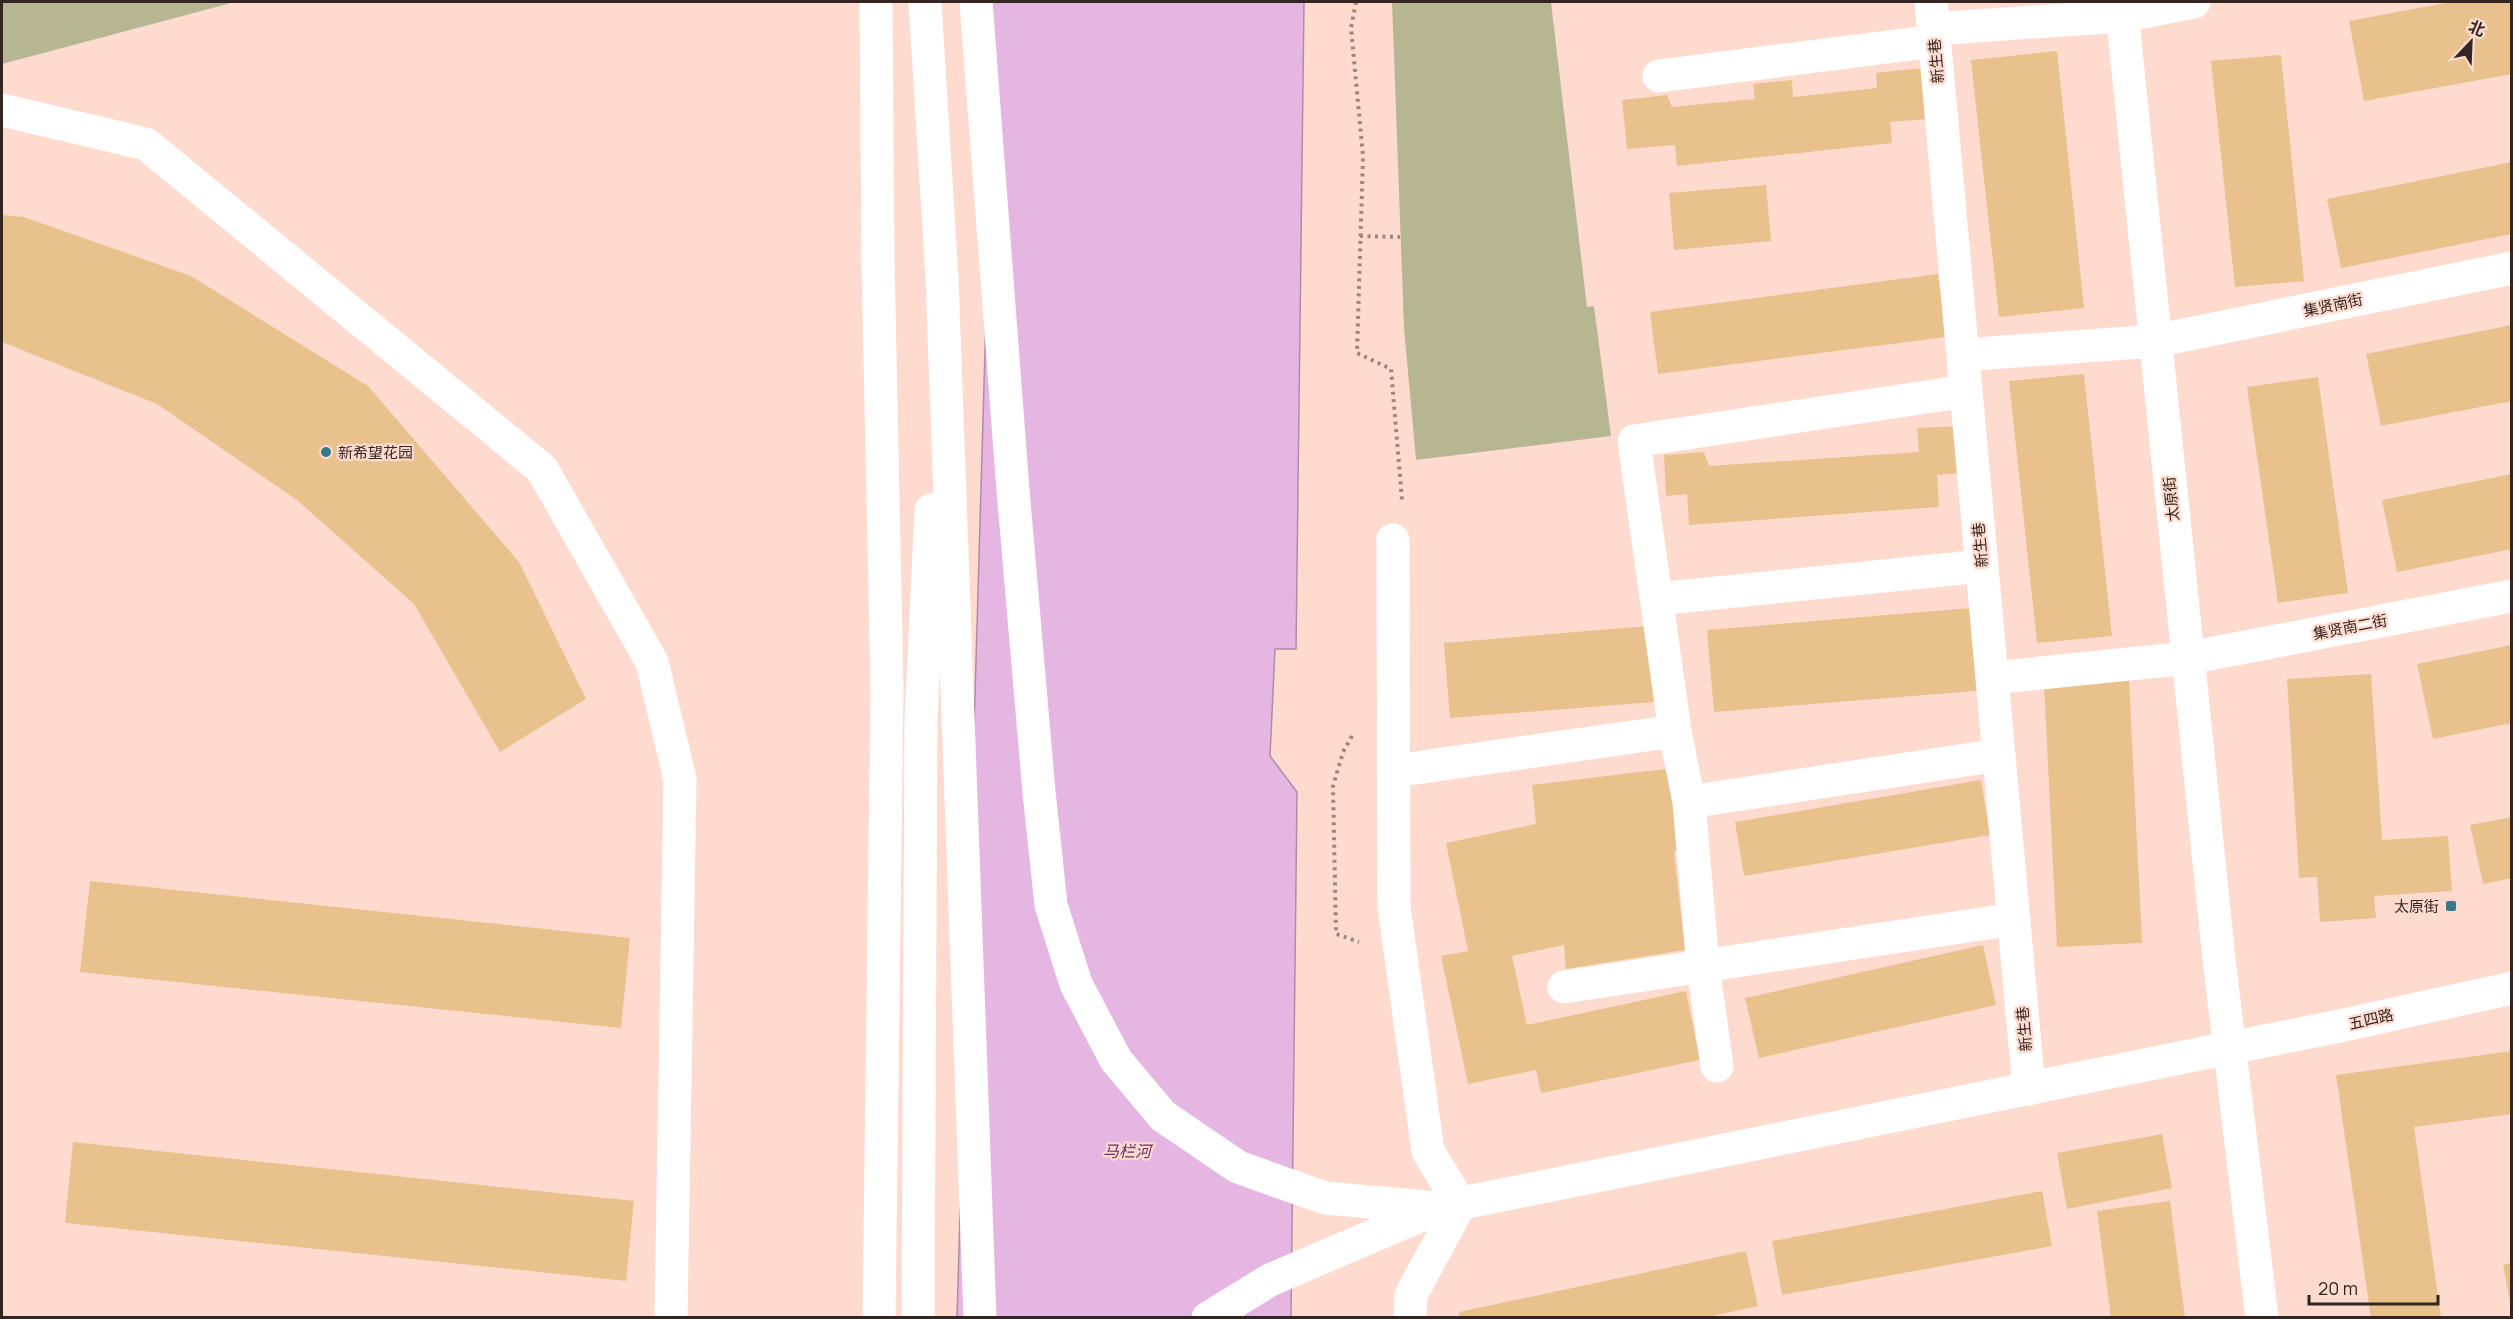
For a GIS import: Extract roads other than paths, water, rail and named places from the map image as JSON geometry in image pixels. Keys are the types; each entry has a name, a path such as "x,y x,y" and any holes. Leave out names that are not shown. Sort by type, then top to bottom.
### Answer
{"main road":[{"path":"876,2 878,262 887,688 879,1317"},
{"path":"925,2 942,278 980,1317"},
{"path":"976,2 1013,490 1039,792 1051,905 1076,984 1116,1060 1163,1116 1238,1167 1325,1198 1449,1206"},
{"path":"1659,76 1933,24 2194,2"},
{"name":"太原街","path":"2121,9 2229,1048 2262,1317"},
{"name":"新生巷","path":"1933,24 2029,1089"},
{"path":"2,110 146,144 542,469 652,662 680,779 670,1317"},
{"name":"集贤南街","path":"1963,355 2155,341 2511,268"},
{"path":"918,1317 921,720 942,278"},
{"path":"1717,1066 1703,966 1689,802 1675,731 1634,441 1966,391"},
{"path":"1394,540 1394,907 1428,1151 1449,1206 1411,1295 1410,1317"},
{"path":"1657,599 1982,567"},
{"name":"集贤南二街","path":"1992,678 2188,658 2511,596"},
{"path":"1394,771 1675,731"},
{"path":"1689,802 1999,755"},
{"path":"1564,987 2014,919"},
{"name":"五四路","path":"1449,1206 2335,1028 2511,988"},
{"path":"1208,1317 1270,1280 1449,1206"}],"water":[{"name":"马栏河","path":"987,2 1304,2 1296,649 1275,649 1270,756 1297,792 1291,1317 957,1318 987,281"}],"place":[{"name":"新希望花园","path":"326,452"},
{"name":"太原街","path":"2451,906"}]}
